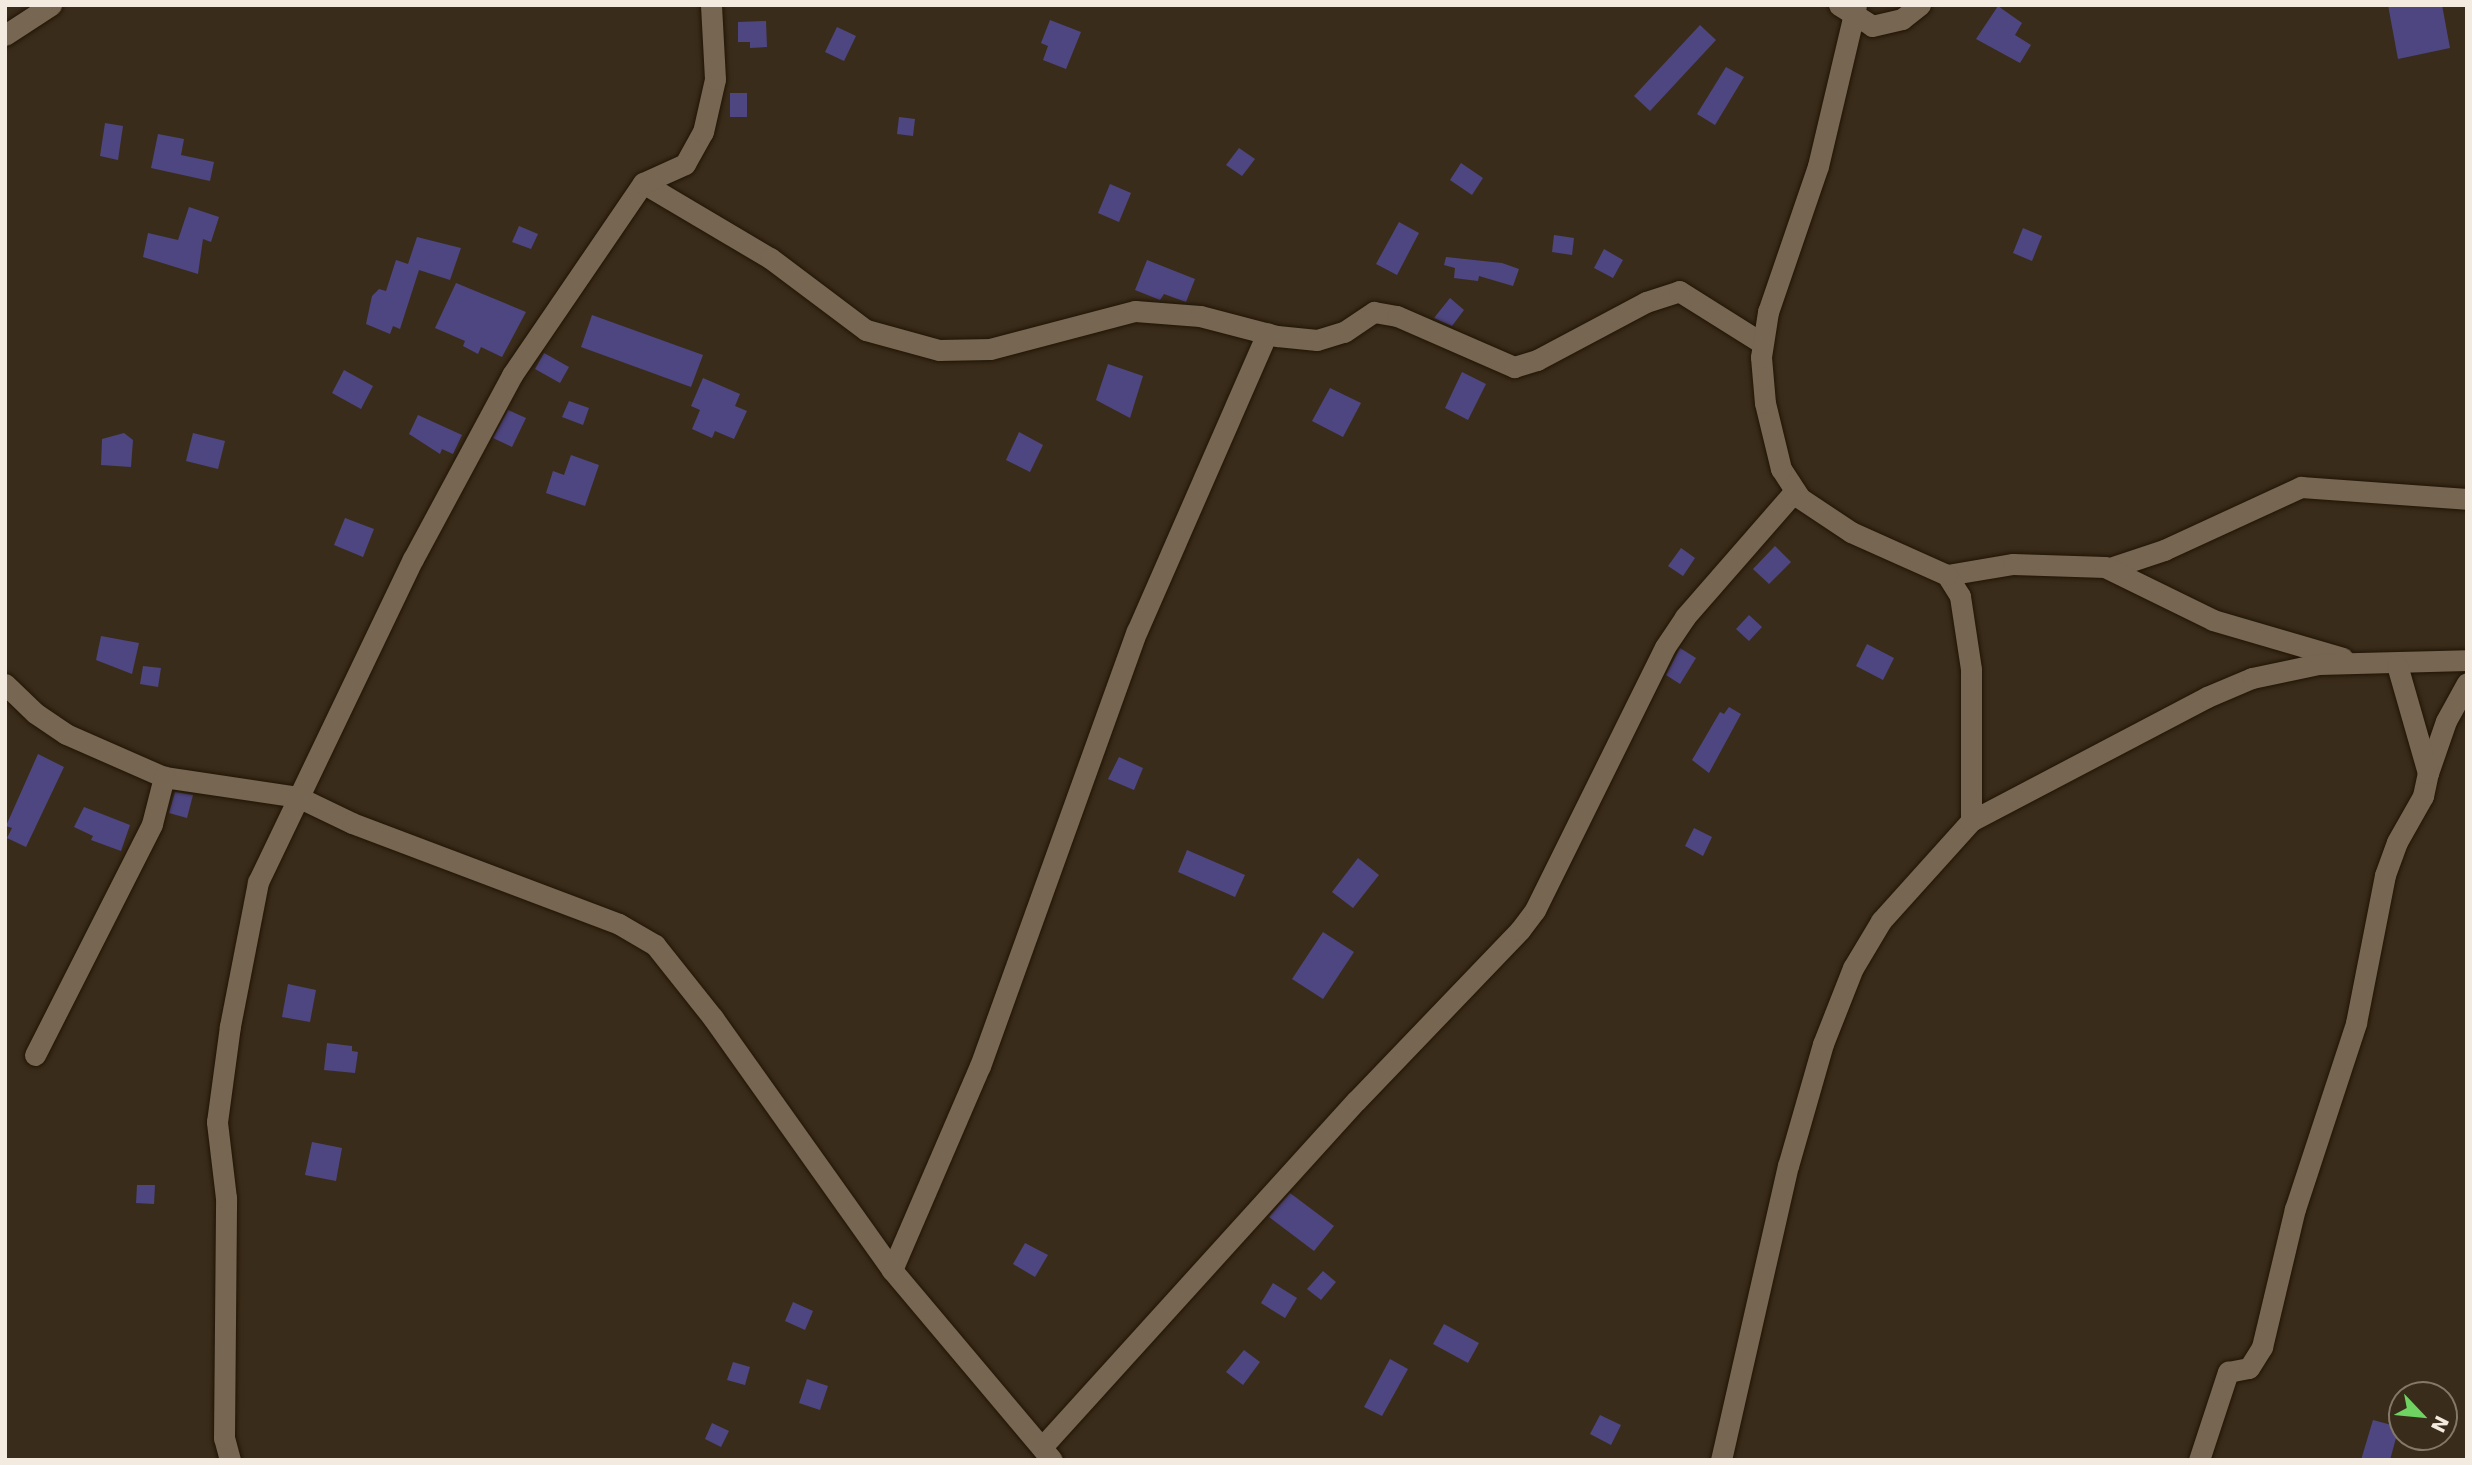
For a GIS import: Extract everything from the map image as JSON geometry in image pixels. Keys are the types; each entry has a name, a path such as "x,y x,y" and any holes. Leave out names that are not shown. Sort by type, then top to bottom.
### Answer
{"street":[{"path":"5,36 51,5"},
{"path":"230,1460 224,1438 226,1198 217,1122 229,1026 258,882 407,571 512,375 643,183 685,164 704,132 715,79 711,5"},
{"path":"1920,5 1888,26 1872,26 1851,9 1818,166 1762,343 1762,381 1773,442 1781,469 1795,491 1830,520 1947,575 2044,562 2110,569 2213,620 2358,664"},
{"path":"643,183 770,258 866,330 916,346 965,351 990,348 1135,311 1200,316 1267,333 1317,340 1344,332 1374,312 1384,313 1514,367 1537,360 1646,302 1679,291 1762,343"},
{"path":"892,1270 971,1091 1137,631 1267,333"},
{"path":"2110,569 2164,550 2301,487 2467,499"},
{"path":"5,684 35,713 66,734 164,777 298,797 352,823 618,924 655,945 706,1008 892,1270 1047,1453 1356,1101 1520,930 1535,909 1665,647 1685,617 1795,491"},
{"path":"1947,575 1960,596 1969,636 1971,821"},
{"path":"1721,1460 1788,1166 1823,1044 1853,968 1881,921 1971,821 2252,678 2288,667 2397,665 2467,660"},
{"path":"2397,665 2428,773"},
{"path":"2199,1460 2228,1372 2249,1368 2262,1347 2295,1209 2354,1033 2385,875 2398,842 2424,796 2428,773 2446,721 2467,683"},
{"path":"35,1055 138,856 152,824 164,777"}],"building":[{"path":"2388,5 2442,5 2450,48 2398,59"},
{"path":"1998,6 2022,23 2015,35 2031,45 2020,63 1976,39"},
{"path":"1050,20 1081,32 1066,69 1043,60 1048,46 1041,43"},
{"path":"766,21 767,47 750,48 750,42 738,42 738,22"},
{"path":"1700,25 1716,40 1650,111 1634,96"},
{"path":"837,27 856,36 844,61 825,52"},
{"path":"1726,67 1744,77 1715,125 1697,114"},
{"path":"730,93 747,93 747,117 730,117"},
{"path":"899,117 915,119 913,136 897,134"},
{"path":"105,123 123,126 118,160 100,156"},
{"path":"158,134 184,139 181,155 214,162 210,181 151,168"},
{"path":"1239,148 1255,159 1242,176 1226,165"},
{"path":"1461,163 1483,178 1472,195 1450,180"},
{"path":"1110,184 1131,193 1119,222 1098,213"},
{"path":"189,207 219,217 211,242 203,239 198,274 143,257 148,233 178,240"},
{"path":"1399,222 1419,233 1397,275 1376,264"},
{"path":"519,226 538,234 531,249 512,242"},
{"path":"2023,228 2042,236 2032,261 2013,253"},
{"path":"1554,235 1574,238 1572,255 1552,252"},
{"path":"417,237 461,248 450,280 419,270 400,329 393,326 390,334 366,324 372,296 379,289 386,291 396,260 408,264"},
{"path":"1604,249 1623,260 1613,278 1594,268"},
{"path":"1446,257 1502,263 1519,269 1513,286 1479,276 1478,281 1454,278 1455,268 1444,265"},
{"path":"1147,260 1195,279 1186,302 1164,294 1160,300 1135,290"},
{"path":"456,283 526,312 502,357 481,347 478,354 463,346 465,341 435,328"},
{"path":"1450,298 1464,310 1452,326 1434,318"},
{"path":"592,315 703,355 691,387 581,347"},
{"path":"544,353 569,367 560,383 535,369"},
{"path":"1108,364 1143,376 1130,418 1096,400"},
{"path":"344,370 373,386 361,409 332,393"},
{"path":"1462,372 1486,384 1468,420 1445,408"},
{"path":"703,378 740,394 735,406 747,411 734,439 715,431 712,438 692,429 700,410 691,406"},
{"path":"1330,388 1361,403 1343,437 1312,421"},
{"path":"569,401 589,408 583,425 562,417"},
{"path":"508,410 526,418 512,447 493,438"},
{"path":"418,415 462,435 453,454 442,449 440,454 409,434"},
{"path":"1019,432 1043,445 1030,472 1006,460"},
{"path":"124,433 133,440 131,467 101,465 102,439"},
{"path":"193,433 225,441 218,469 186,461"},
{"path":"571,455 599,465 585,506 546,493 553,471 564,475"},
{"path":"345,518 374,529 363,557 334,545"},
{"path":"1775,546 1791,562 1769,584 1753,569"},
{"path":"1681,548 1695,558 1683,576 1668,566"},
{"path":"1749,615 1762,627 1749,641 1736,629"},
{"path":"101,636 139,643 132,674 96,660"},
{"path":"1867,644 1894,658 1883,680 1856,666"},
{"path":"1680,648 1696,658 1680,684 1666,675"},
{"path":"143,666 161,668 158,687 140,684"},
{"path":"1729,707 1741,714 1709,773 1692,760 1720,712 1724,714"},
{"path":"38,754 64,767 26,847 7,838 12,828 6,826"},
{"path":"1119,757 1143,768 1134,790 1108,779"},
{"path":"175,792 193,795 187,818 169,813"},
{"path":"84,807 130,825 121,851 91,840 93,836 74,827"},
{"path":"1694,828 1712,837 1703,856 1685,846"},
{"path":"1187,850 1245,875 1235,897 1178,872"},
{"path":"1358,858 1379,875 1353,908 1332,892"},
{"path":"1323,932 1354,952 1323,999 1292,979"},
{"path":"288,984 316,990 310,1022 282,1017"},
{"path":"327,1043 352,1046 352,1051 358,1052 355,1073 324,1070"},
{"path":"312,1142 342,1148 336,1181 305,1175"},
{"path":"137,1185 155,1185 154,1204 136,1203"},
{"path":"1290,1193 1334,1226 1314,1251 1269,1217"},
{"path":"1025,1243 1048,1255 1035,1277 1013,1264"},
{"path":"1323,1271 1336,1282 1321,1300 1307,1289"},
{"path":"1273,1283 1297,1298 1285,1318 1261,1303"},
{"path":"793,1302 813,1311 805,1330 785,1321"},
{"path":"1444,1324 1479,1343 1468,1363 1433,1344"},
{"path":"1244,1350 1260,1362 1243,1385 1226,1372"},
{"path":"1390,1359 1408,1369 1382,1416 1364,1407"},
{"path":"733,1362 750,1367 745,1385 727,1380"},
{"path":"807,1379 828,1386 820,1410 799,1403"},
{"path":"1600,1415 1621,1425 1611,1445 1590,1434"},
{"path":"2373,1420 2388,1424 2388,1451 2392,1451 2390,1460 2361,1460"},
{"path":"712,1423 729,1431 721,1447 705,1439"}]}
